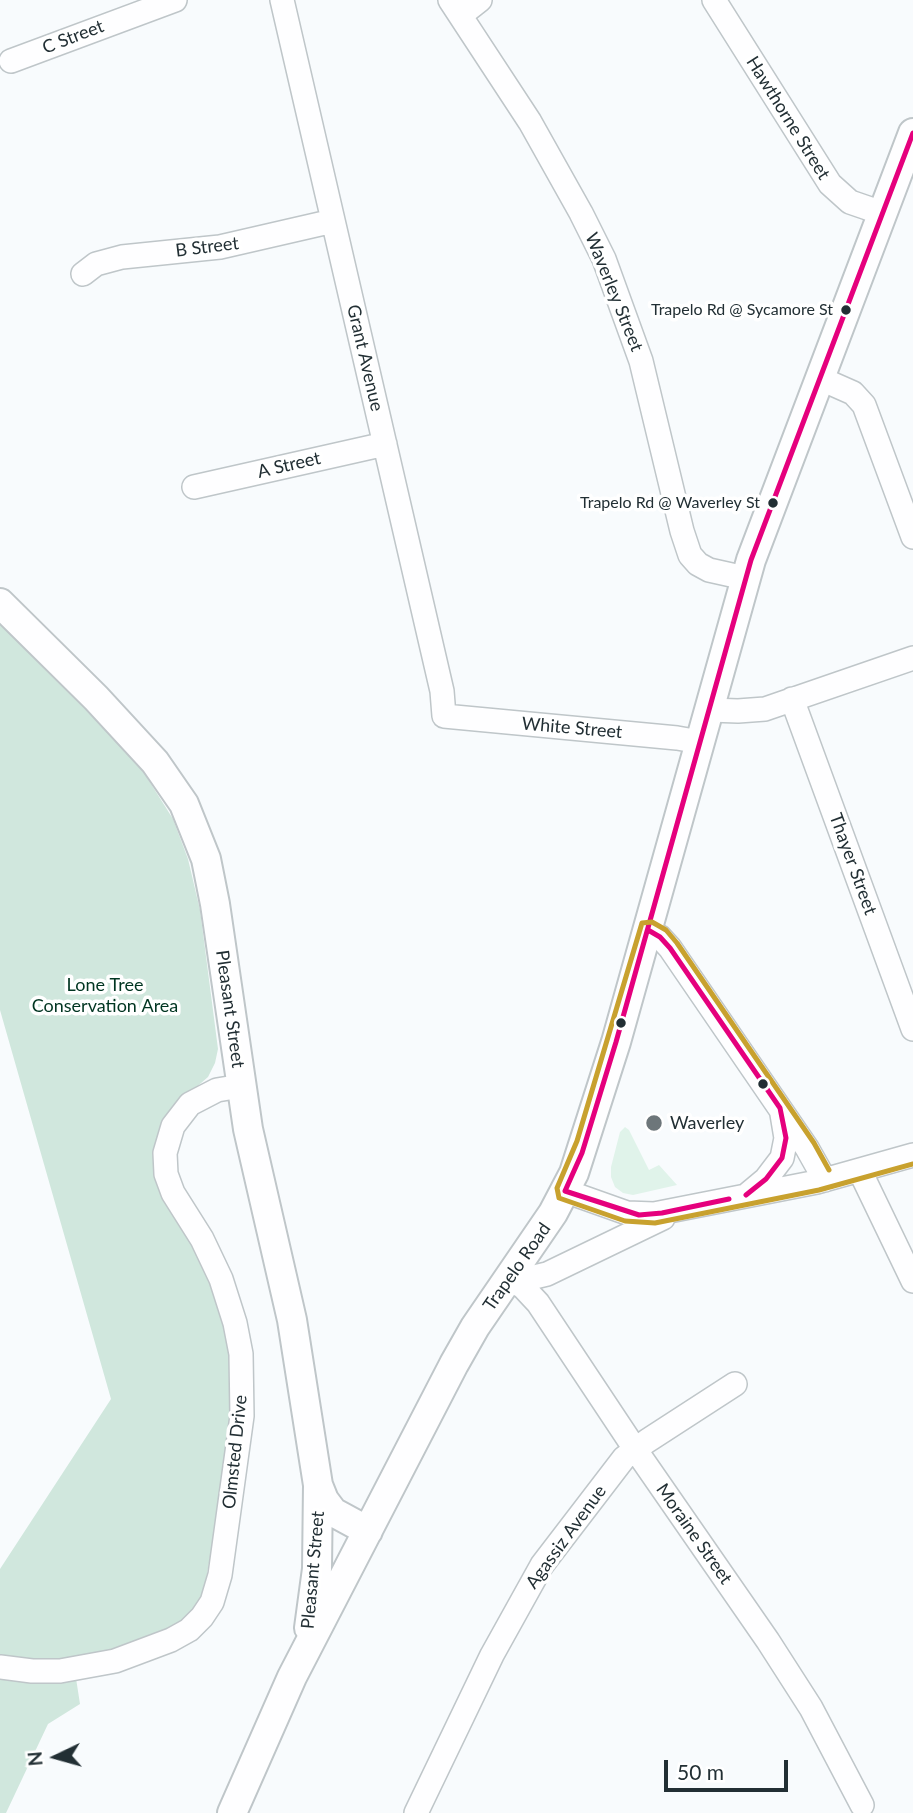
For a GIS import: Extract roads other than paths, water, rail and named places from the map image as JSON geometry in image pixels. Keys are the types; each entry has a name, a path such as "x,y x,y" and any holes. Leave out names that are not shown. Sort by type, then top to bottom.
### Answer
{"main road":[{"name":"Trapelo Road","path":"232,1813 303,1655 454,1364 475,1326 541,1232 565,1191 582,1153 648,930 745,578 913,133"},
{"name":"Pleasant Street","path":"0,603 141,745 176,790 204,852 212,888 241,1086 254,1157 295,1332 318,1485 316,1578 303,1655"},
{"name":"Pleasant Street","path":"318,1485 333,1512 368,1531"}],"street":[{"name":"C Street","path":"11,61 175,0"},
{"name":"Grant Avenue","path":"282,0 442,691 444,716"},
{"path":"455,8 480,0"},
{"name":"Hawthorne Street","path":"715,0 830,184 850,202 882,213"},
{"name":"Waverley Street","path":"455,8 530,122 604,259 641,361 690,555 698,564 709,570 745,578"},
{"name":"B Street","path":"83,274 96,264 122,257 219,247 333,221"},
{"path":"819,378 853,393 864,405 913,537"},
{"name":"A Street","path":"194,486 385,444"},
{"path":"710,710 756,710 913,659"},
{"name":"Thayer Street","path":"792,699 913,1029"},
{"name":"White Street","path":"444,716 700,742"},
{"path":"648,930 660,937 670,948 814,1158 825,1180"},
{"name":"Olmsted Drive","path":"0,1667 61,1671 114,1661 171,1640 189,1630 202,1617 212,1601 220,1576 242,1416 242,1370 235,1323 224,1286 202,1239 173,1193 166,1174 165,1153 173,1126 190,1104 217,1090 241,1086"},
{"path":"737,1197 766,1179 782,1158 786,1138 780,1108"},
{"path":"565,1191 633,1214 654,1214 825,1180 913,1155"},
{"path":"860,1171 913,1281"},
{"path":"508,1278 526,1279 547,1274 643,1227 693,1208"},
{"name":"Moraine Street","path":"508,1278 523,1287 538,1303 786,1669 811,1708 862,1805"},
{"name":"Agassiz Avenue","path":"416,1813 474,1691 526,1590 542,1565 618,1465 635,1449 734,1384"}],"place":[{"name":"Trapelo Rd @ Sycamore St","path":"846,310"},
{"name":"Trapelo Rd @ Waverley St","path":"773,503"},
{"name":"Waverley","path":"654,1123"}],"park label":[{"name":"Lone Tree Conservation Area","path":"105,995"}]}
